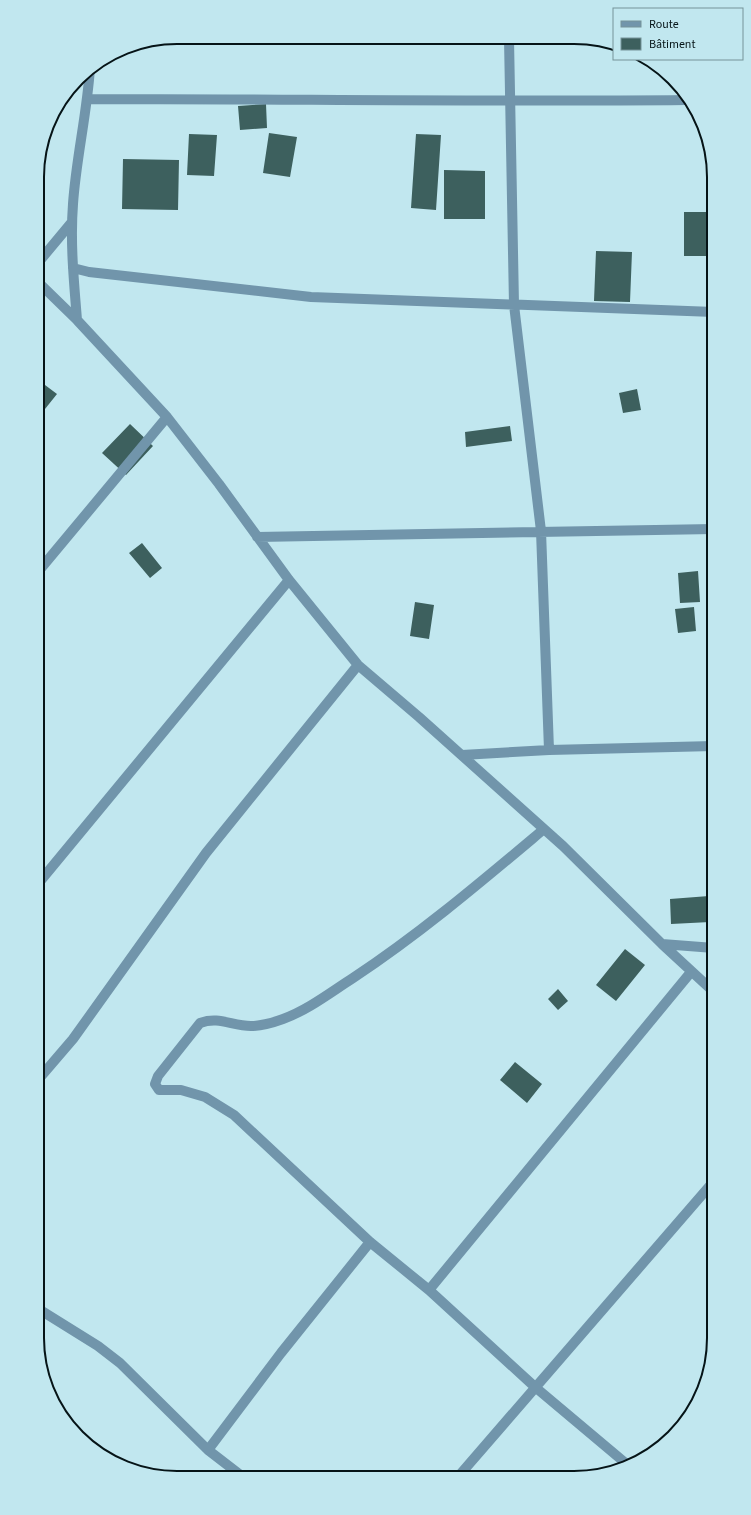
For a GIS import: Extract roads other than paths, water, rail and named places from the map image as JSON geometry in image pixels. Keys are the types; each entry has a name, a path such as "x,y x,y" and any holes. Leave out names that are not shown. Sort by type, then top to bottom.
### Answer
{"street":[{"path":"510,44 514,305 541,532 549,750"},
{"path":"77,320 73,268 72,222 73,203 88,98 89,77"},
{"path":"88,98 510,102 683,100"},
{"path":"44,256 72,222"},
{"path":"73,268 89,272 312,297 707,312"},
{"path":"44,288 77,320 167,417 219,484 288,580 358,665 462,755 544,829 707,986"},
{"path":"44,565 167,417"},
{"path":"257,537 707,529"},
{"path":"44,876 288,580"},
{"path":"44,1073 73,1039 206,853 358,665"},
{"path":"462,755 549,750 707,746"},
{"path":"544,829 469,892 393,951 326,996 285,1019 267,1025 249,1026 215,1020 200,1022 158,1076 155,1084 159,1090 181,1090 205,1097 234,1115 370,1242 430,1290 535,1387 624,1462"},
{"path":"662,944 707,947"},
{"path":"430,1290 691,972"},
{"path":"462,1471 707,1189"},
{"path":"208,1450 281,1353 370,1242"},
{"path":"44,1312 98,1346 120,1363 208,1450 235,1471"}]}
